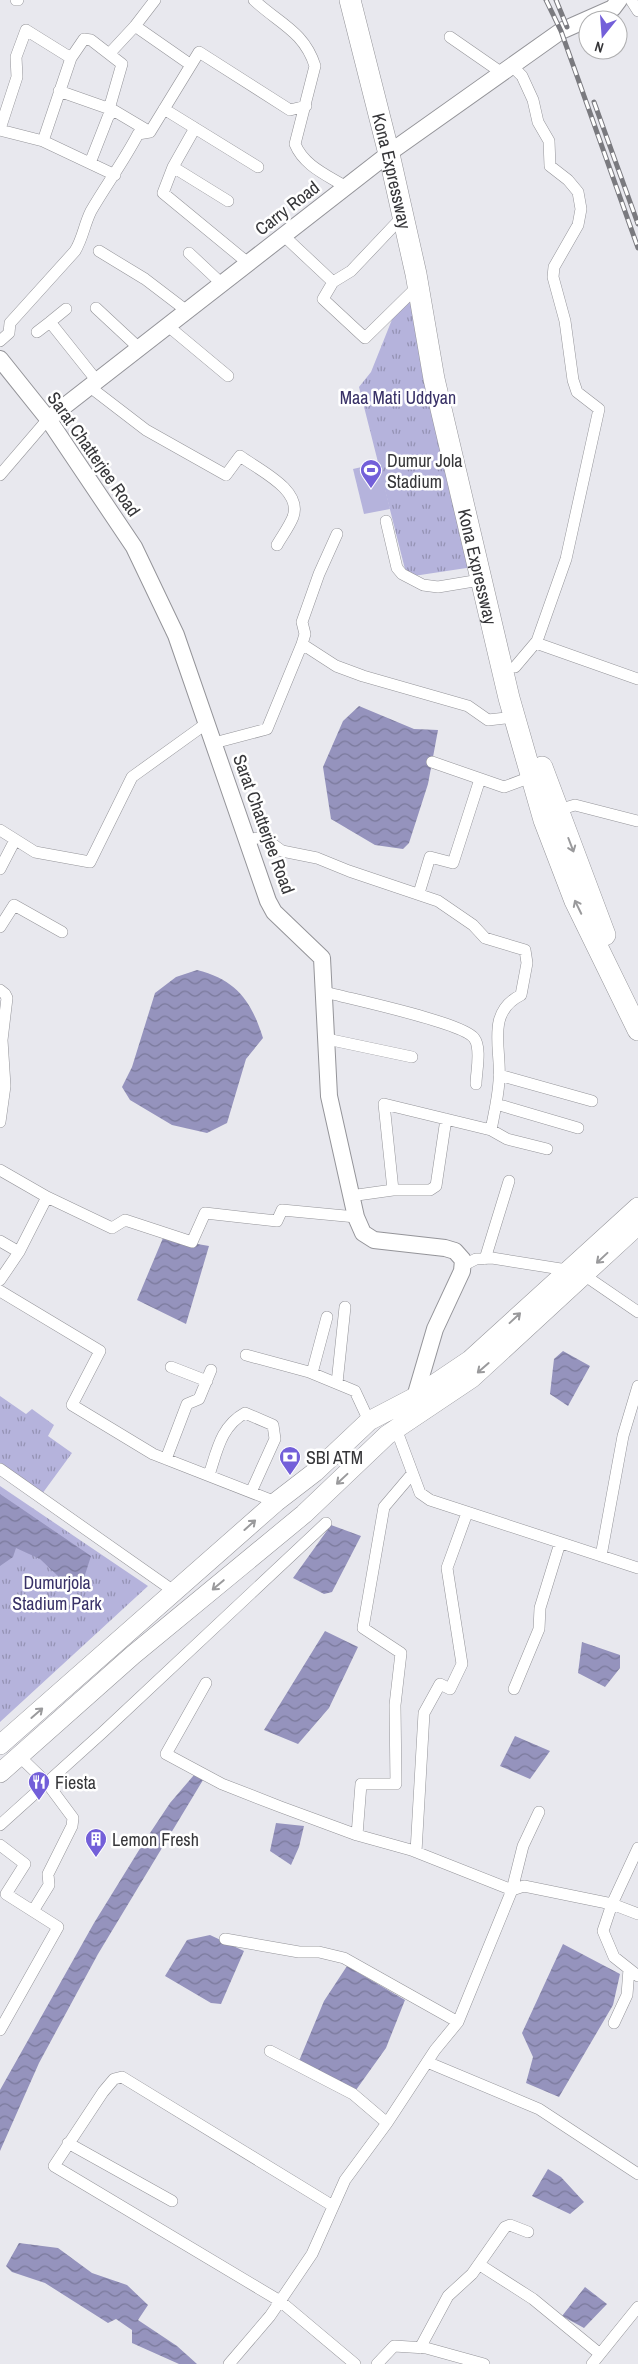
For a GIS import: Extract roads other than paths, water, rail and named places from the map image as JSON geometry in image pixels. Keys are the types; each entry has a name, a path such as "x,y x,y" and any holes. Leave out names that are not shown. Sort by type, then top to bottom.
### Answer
{"highway":[{"name":"Kona Expressway","path":"350,0 392,151 473,498 536,750 605,934 638,1000"},
{"name":"Kona Expressway","path":"364,0 434,379 480,580 514,717 544,820 575,901 638,1030"}],"main road":[{"name":"Carry Road","path":"48,419 392,151 561,31 613,8 619,0"},
{"name":"Sarat Chatterjee Road","path":"0,359 48,419 134,547 176,635 246,840 274,912 322,958 329,1096 350,1196 363,1233 367,1238 445,1248 460,1255 464,1265"},
{"path":"0,1773 133,1655 304,1514 396,1429 472,1378 638,1207"},
{"path":"0,1745 276,1502 316,1472 369,1421 388,1409 415,1397 470,1360 575,1272 638,1225"},
{"path":"415,1397 435,1329 464,1265"}],"street":[{"path":"109,54 135,26 155,0"},
{"path":"254,0 286,23 301,39 311,53 315,66 295,144 299,155 313,167 346,187"},
{"path":"631,0 638,11"},
{"path":"135,26 191,65"},
{"path":"71,58 26,30 16,57 17,77 0,130 43,141 115,175"},
{"path":"450,37 522,76 533,100 538,122 549,141 550,166 568,180 578,192 581,209 578,225 554,267 553,277 565,321 573,380 577,392 598,409 566,559 536,642 515,667"},
{"path":"43,141 71,58 84,39 91,40 122,64 111,109 90,163"},
{"path":"0,341 9,333 10,323 75,251 82,240 83,226 138,134 150,132 199,52 290,110 306,106"},
{"path":"59,91 111,109 150,132"},
{"path":"164,109 258,167"},
{"path":"195,128 173,167 163,193 248,263"},
{"path":"173,167 228,201"},
{"path":"403,216 351,271 333,282 323,299 365,338 418,286"},
{"path":"284,236 333,282"},
{"path":"99,251 145,279 187,311"},
{"path":"189,253 222,284"},
{"path":"96,308 139,348"},
{"path":"37,332 66,309"},
{"path":"50,322 93,384 146,430 226,475 240,456 287,489 293,497 294,516 277,545"},
{"path":"168,326 228,376"},
{"name":"Carry Road","path":"0,475 48,419"},
{"path":"386,521 397,568 402,574 423,585 438,587 480,580"},
{"path":"214,743 267,729 302,644 305,634 302,622 319,574 337,534"},
{"path":"536,642 638,679"},
{"path":"302,644 336,666 363,676 468,706 488,720 514,717"},
{"path":"0,830 35,852 90,862 132,777 207,723"},
{"path":"432,762 504,787 532,778"},
{"path":"419,893 430,857 453,863 480,779"},
{"path":"558,810 575,805 637,821"},
{"path":"246,840 263,837 282,850 317,858 349,871 419,893 438,901 473,926 485,938 525,950 527,963 522,995 511,1000 502,1010 499,1023 497,1043 499,1076 491,1130"},
{"path":"0,869 15,840"},
{"path":"0,927 14,905 62,932"},
{"path":"0,990 7,998 2,1040 0,1122"},
{"path":"325,992 449,1025 473,1037 477,1044 476,1084"},
{"path":"327,1039 412,1057"},
{"path":"499,1076 592,1101"},
{"path":"393,1190 384,1104 491,1130 507,1139 547,1148"},
{"path":"496,1104 578,1128"},
{"path":"350,1196 393,1190 430,1190 436,1186 446,1119"},
{"path":"0,1170 47,1197 112,1228 125,1220 192,1242 205,1213 277,1221 282,1210 356,1217"},
{"path":"485,1258 509,1181"},
{"path":"0,1280 19,1252 47,1197"},
{"path":"0,1241 19,1252"},
{"path":"464,1265 485,1258 492,1258 575,1272 638,1312"},
{"path":"0,1291 100,1351 72,1405 153,1454 276,1502"},
{"path":"337,1383 345,1307"},
{"path":"312,1374 327,1317"},
{"path":"246,1355 312,1374 358,1392 360,1402 369,1421"},
{"path":"171,1367 207,1381"},
{"path":"166,1459 187,1404 199,1400 211,1370"},
{"path":"601,1556 623,1436 638,1386"},
{"path":"388,1409 420,1493 430,1500 638,1568"},
{"path":"209,1476 223,1434 233,1420 245,1413 273,1425 275,1439 251,1492"},
{"path":"0,1469 175,1592"},
{"path":"357,1835 361,1784 396,1784 395,1705 401,1653 363,1628 384,1507 412,1474"},
{"path":"416,1852 424,1713 440,1684 450,1689 462,1664 447,1568 467,1513"},
{"path":"0,1825 326,1523"},
{"path":"514,1689 539,1629 540,1608 560,1543"},
{"path":"206,1683 166,1754 222,1784 357,1835 416,1852 512,1890 524,1886 612,1904 638,1914"},
{"path":"19,1756 46,1783 73,1818 72,1826 48,1874 49,1885 33,1911"},
{"path":"229,2364 280,2301 312,2254 344,2180 387,2124 427,2062 458,2022 512,1890 523,1846 539,1812"},
{"path":"0,1845 25,1864 6,1894 58,1927 0,2030"},
{"path":"614,2023 627,1995 634,1972 614,1957 603,1931 612,1904 638,1848"},
{"path":"225,1939 299,1952 319,1952 344,1958 458,2022"},
{"path":"270,2051 353,2094 387,2124"},
{"path":"427,2062 539,2109 638,2174"},
{"path":"333,2206 122,2077 114,2079 103,2092 54,2166 280,2301 356,2364"},
{"path":"68,2143 172,2200"},
{"path":"420,2348 448,2296 480,2265 505,2227 510,2226 528,2232"},
{"path":"480,2265 533,2299 600,2354"},
{"path":"592,2364 638,2307"},
{"path":"377,2364 394,2346 420,2348 484,2364"}],"water":[{"path":"359,706 414,729 438,730 428,784 409,843 403,849 375,845 331,819 323,767 343,721"},
{"path":"197,970 222,980 240,994 253,1013 263,1038 246,1059 227,1123 207,1133 172,1125 130,1100 122,1087 132,1067 155,993 176,977"},
{"path":"163,1238 209,1246 186,1324 137,1300"},
{"path":"563,1351 590,1366 568,1406 550,1394 554,1359"},
{"path":"0,1494 91,1556 83,1581 59,1577 40,1559 16,1548 13,1557 0,1566"},
{"path":"331,1525 361,1536 332,1592 324,1594 293,1578"},
{"path":"325,1631 358,1647 329,1708 298,1744 264,1730"},
{"path":"582,1642 620,1655 620,1668 605,1687 578,1673"},
{"path":"515,1736 550,1751 530,1779 500,1766"},
{"path":"194,1775 203,1780 98,1954 39,2063 0,2151 0,2090 94,1923 170,1803"},
{"path":"276,1823 304,1826 299,1847 291,1865 270,1851"},
{"path":"210,1935 244,1951 221,2004 211,2003 165,1976 187,1940"},
{"path":"563,1944 620,1974 613,2005 559,2097 526,2083 533,2057 522,2033"},
{"path":"347,1966 405,2000 386,2048 356,2090 299,2061 324,2001"},
{"path":"548,2169 561,2177 584,2202 570,2214 532,2196"},
{"path":"19,2243 58,2248 92,2273 127,2285 148,2305 138,2320 177,2346 197,2364 179,2364 132,2343 132,2330 116,2319 108,2323 45,2283 12,2272 6,2266"},
{"path":"585,2287 607,2304 584,2328 562,2316"}],"railway":[{"path":"546,0 561,31 638,248"},
{"path":"556,0 567,27"},
{"path":"594,102 638,224"}],"place":[{"name":"Dumur Jola Stadium","path":"371,489"},
{"name":"SBI ATM","path":"290,1476"},
{"name":"Fiesta","path":"39,1801"},
{"name":"Lemon Fresh","path":"96,1858"}],"park label":[{"name":"Maa Mati Uddyan","path":"398,397"},
{"name":"Dumurjola Stadium Park","path":"57,1592"}]}
